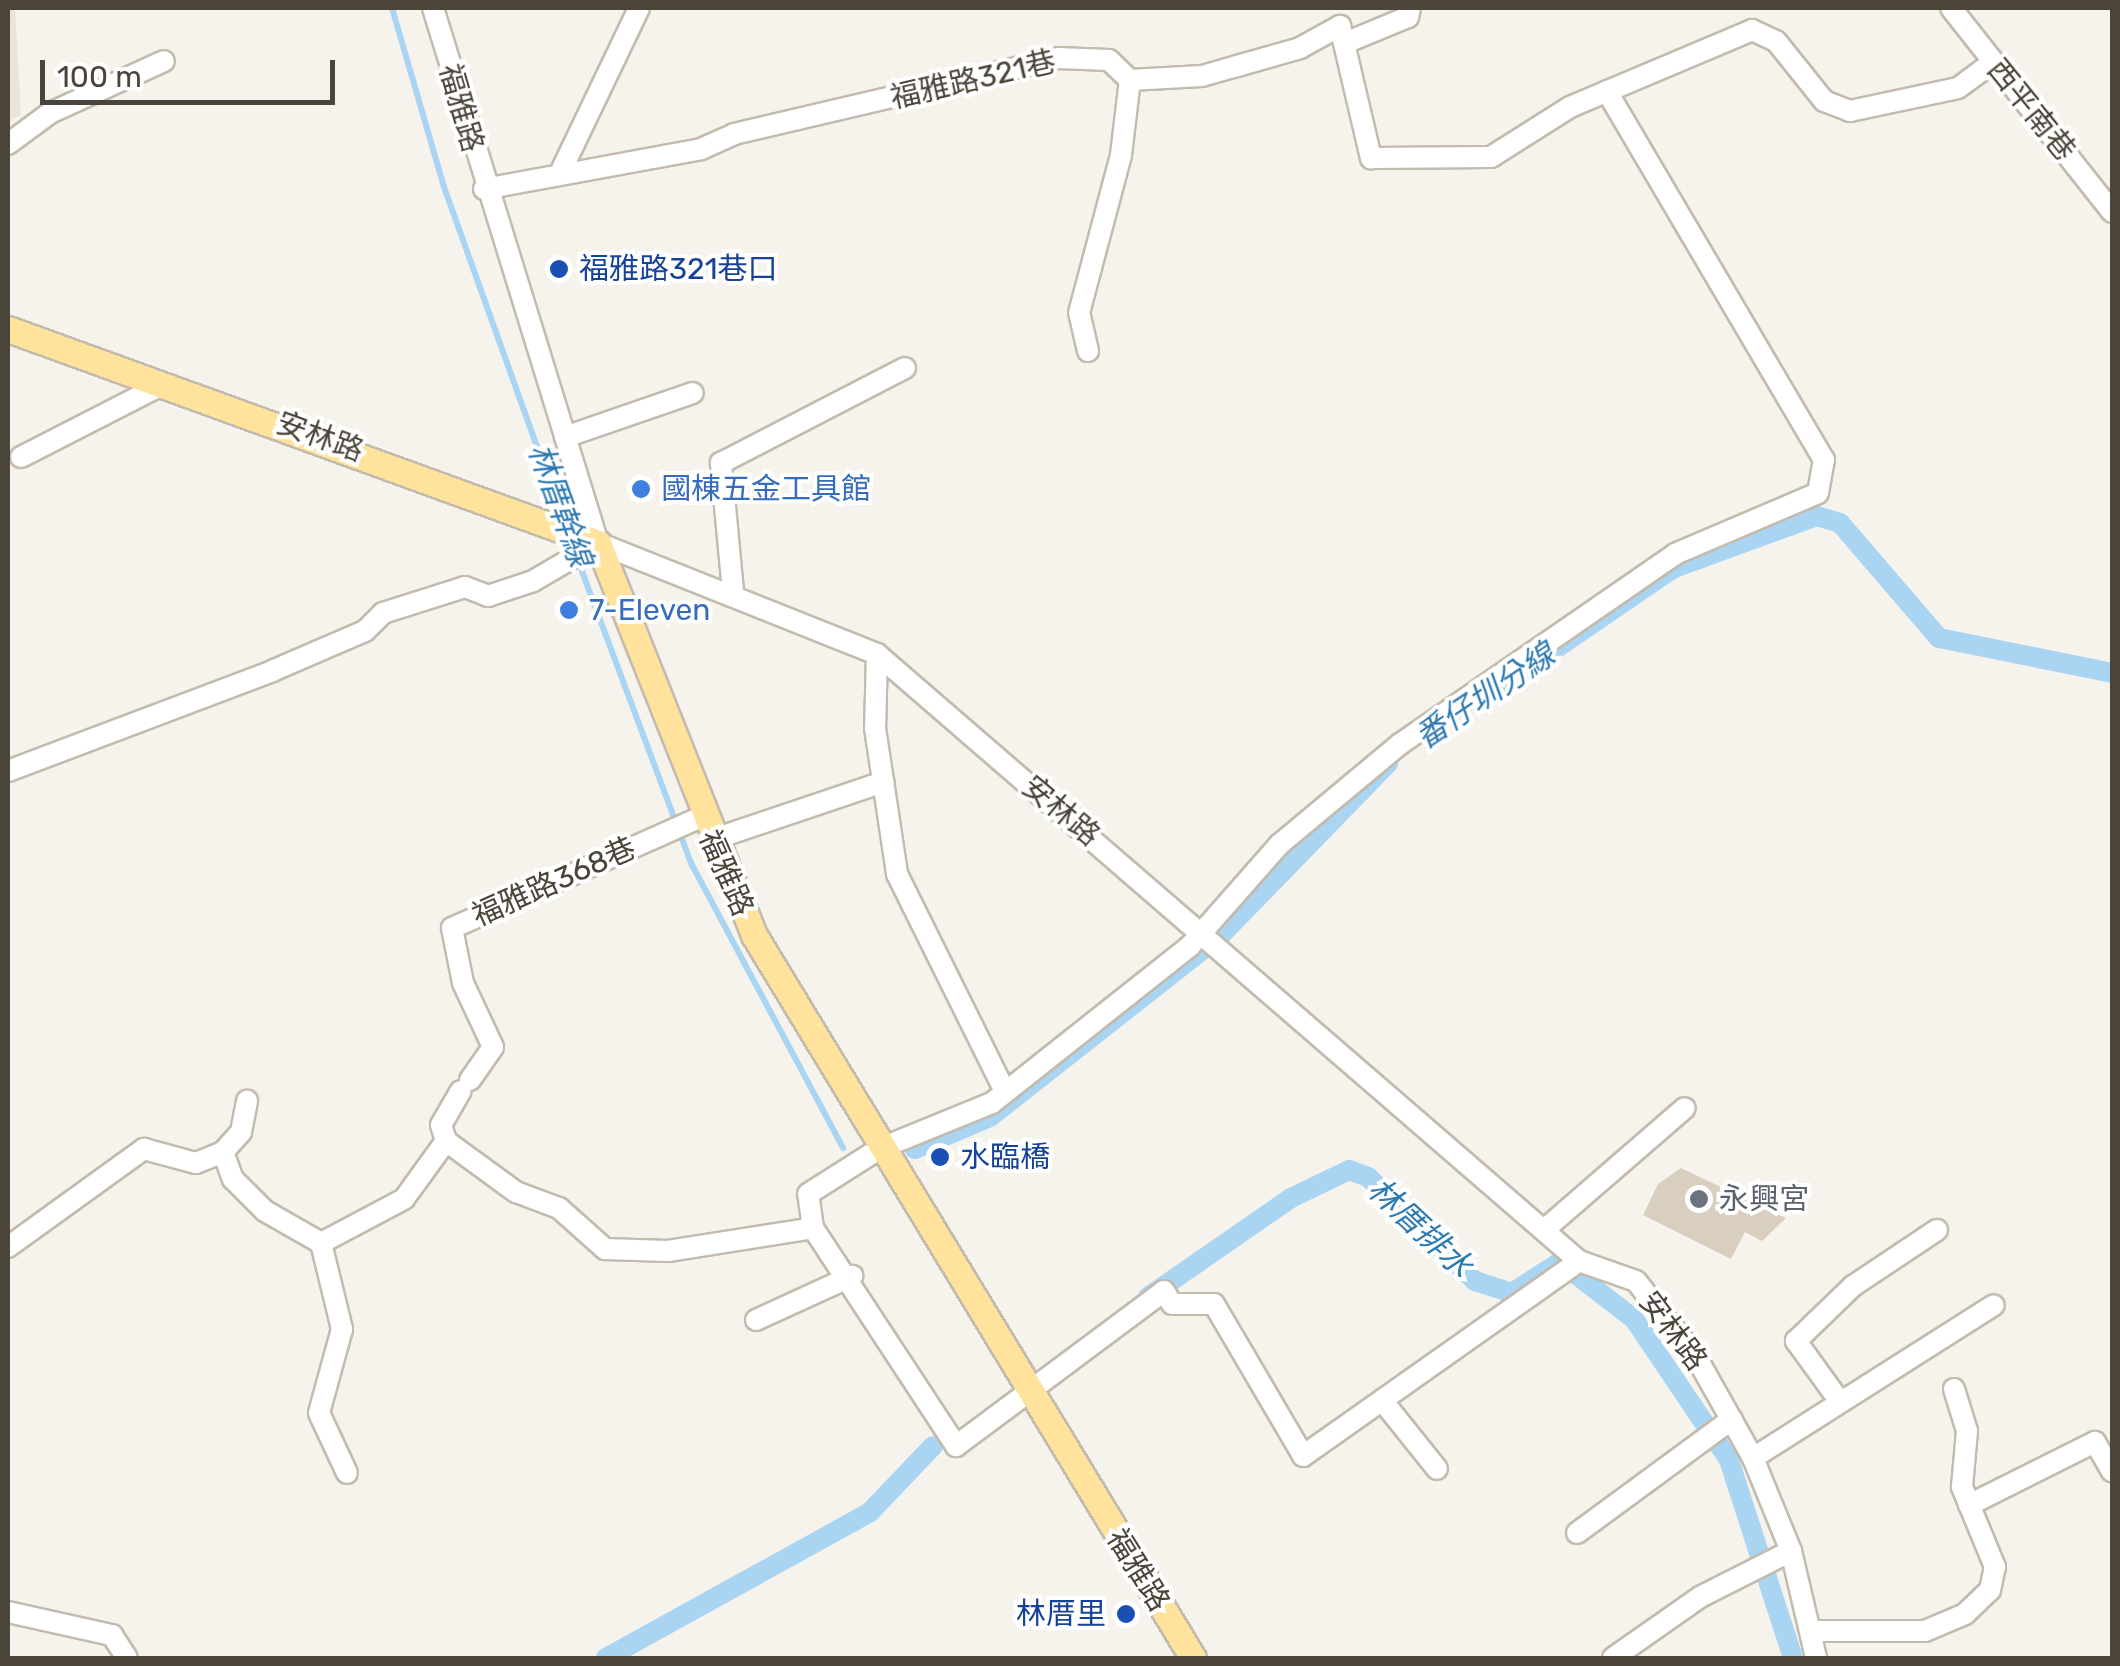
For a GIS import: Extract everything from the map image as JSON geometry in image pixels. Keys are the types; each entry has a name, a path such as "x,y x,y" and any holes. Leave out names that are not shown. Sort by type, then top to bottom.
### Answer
{"main road":[{"name":"安林路","path":"8,329 160,386 551,520 589,542"},
{"name":"福雅路","path":"589,542 700,826 754,935 880,1149 1193,1658"}],"street":[{"name":"福雅路","path":"433,8 484,189 565,437 589,542"},
{"path":"562,170 639,8"},
{"path":"1345,43 1408,17 1410,8"},
{"name":"西平南巷","path":"1951,8 2112,212"},
{"path":"1088,351 1079,312 1122,155 1130,80 1235,69 1340,26 1371,158 1491,158 1606,91 1763,30 1824,100 1850,111 1958,88 1992,62"},
{"name":"福雅路321巷","path":"484,189 562,170 702,149 734,134 1058,58 1109,60 1130,80"},
{"path":"8,144 50,113 164,61"},
{"path":"1580,1261 1386,1404 1303,1456 1214,1304 1172,1304 1164,1291 1028,1387 956,1446 852,1276 813,1228 808,1194 880,1149 1005,1092 1202,932 1280,844 1400,744 1665,560 1818,493 1825,480 1824,460 1606,91"},
{"path":"733,591 720,463 905,368"},
{"path":"21,457 160,386"},
{"path":"565,437 693,393"},
{"path":"8,771 272,671 383,613 465,587 488,596 564,560 589,542"},
{"name":"安林路","path":"589,542 733,591 877,654 1580,1261 1636,1281 1732,1419 1753,1458 1791,1551 1816,1658"},
{"path":"877,654 883,782 897,874 1005,1092"},
{"name":"福雅路368巷","path":"446,1141 442,1125 493,1047 463,983 452,928 665,832 883,782"},
{"path":"8,1247 144,1149 196,1163 223,1152 241,1132 247,1101"},
{"path":"1544,1230 1685,1108"},
{"path":"321,1243 404,1199 446,1141 516,1192 560,1208 605,1249 668,1251 813,1228"},
{"path":"223,1152 233,1178 265,1212 321,1243 342,1328 319,1413 348,1473"},
{"path":"1838,1399 1796,1341 1853,1286 1937,1230"},
{"path":"756,1320 852,1276"},
{"path":"1753,1458 1838,1399 1994,1305"},
{"path":"1812,1631 1925,1630 1965,1614 1996,1578 1969,1505 1964,1399 1954,1389"},
{"path":"1386,1404 1437,1469"},
{"path":"1577,1533 1732,1419"},
{"path":"1969,1505 2095,1442 2112,1472"},
{"path":"1613,1658 1700,1597 1791,1551"},
{"path":"8,1612 112,1635 126,1658"}],"shaded area":[{"path":"8,8 15,8 21,115 8,121"}],"building":[{"name":"永興宮","path":"1681,1168 1786,1218 1762,1241 1745,1232 1731,1259 1643,1215 1658,1184"}],"waterway":[{"name":"林厝幹線","path":"392,8 444,187 564,523"},
{"name":"番仔圳分線","path":"1478,702 1674,568 1817,516 1840,523 1939,638 2112,673"},
{"name":"林厝幹線","path":"577,558 692,865 843,1148"},
{"name":"番仔圳分線","path":"915,1149 990,1117 1219,937 1388,763"},
{"name":"林厝排水","path":"1148,1297 1291,1198 1349,1170 1368,1177 1475,1281 1512,1293 1560,1262 1634,1319 1729,1460 1793,1658"},
{"path":"606,1658 870,1512 933,1446"}],"place":[{"name":"福雅路321巷口","path":"559,269"},
{"name":"國棟五金工具館","path":"641,489"},
{"name":"7-Eleven","path":"569,610"},
{"name":"水臨橋","path":"940,1157"},
{"name":"永興宮","path":"1699,1199"},
{"name":"林厝里","path":"1126,1614"}]}
